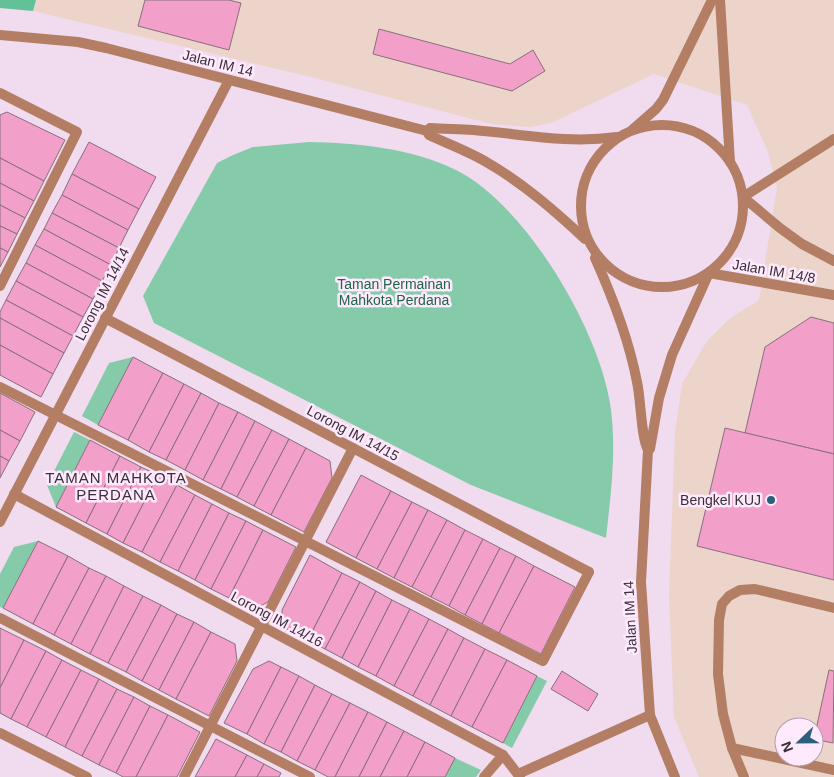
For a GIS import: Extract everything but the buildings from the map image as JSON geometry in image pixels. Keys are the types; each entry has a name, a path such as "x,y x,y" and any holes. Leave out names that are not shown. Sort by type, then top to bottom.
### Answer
{"street":[{"path":"632,130 656,109 663,100 712,0"},
{"path":"720,0 730,162"},
{"name":"Jalan IM 14","path":"0,35 78,42 106,48 427,131"},
{"name":"Lorong IM 14/14","path":"0,522 229,80"},
{"path":"0,93 76,132 0,286"},
{"path":"617,137 595,140 566,140 473,130 429,128 427,131 429,135 487,162 526,188 588,241 598,258 613,272 631,282 651,288 672,288 691,283 710,273 730,252 738,235 742,216 742,197 738,179 730,162 718,148 703,136 687,129 668,125 650,125 617,137 604,148 593,161 583,184 580,209 582,226 588,241 606,284 625,337 637,382 646,449 648,450"},
{"path":"742,197 834,139"},
{"name":"Jalan IM 14/8","path":"742,197 795,239 834,261"},
{"path":"648,450 650,449 659,398 672,355 710,273"},
{"name":"Jalan IM 14/8","path":"710,273 834,295"},
{"name":"Lorong IM 14/15","path":"105,318 589,572 543,661 306,540"},
{"path":"0,387 306,540"},
{"path":"184,777 353,448"},
{"name":"Jalan IM 14","path":"648,450 641,582 650,715 675,777"},
{"name":"Lorong IM 14/16","path":"14,494 503,755 519,776"},
{"path":"744,777 732,748 723,714 718,674 719,620 722,604 729,596 740,590 755,588 834,608"},
{"path":"0,618 310,777"},
{"path":"519,776 650,715"},
{"path":"0,733 87,777"},
{"path":"732,748 834,770"},
{"path":"484,777 503,755"}],"shaded area":[{"path":"36,0 834,0 834,777 699,777 674,717 669,595 675,432 682,384 707,341 729,319 759,300 777,187 768,152 747,105 654,74 551,123 529,127 491,124 315,78 33,11"}],"green space":[{"path":"0,0 36,0 33,11 0,8"},
{"name":"Taman Permainan Mahkota Perdana","path":"309,142 384,148 421,156 456,170 482,187 507,210 532,239 574,305 591,340 603,373 610,403 613,437 613,470 606,538 471,485 154,323 143,296 217,163 253,147"},
{"path":"133,357 98,425 82,416 109,363"},
{"path":"74,432 90,440 56,507 47,485"},
{"path":"38,541 3,608 0,607 0,574 14,547"},
{"path":"537,676 547,681 512,748 503,743"},
{"path":"455,758 481,770 476,777 445,777"}],"place":[{"name":"Bengkel KUJ","path":"771,500"}],"district":[{"name":"TAMAN MAHKOTA PERDANA","path":"116,486"}]}
